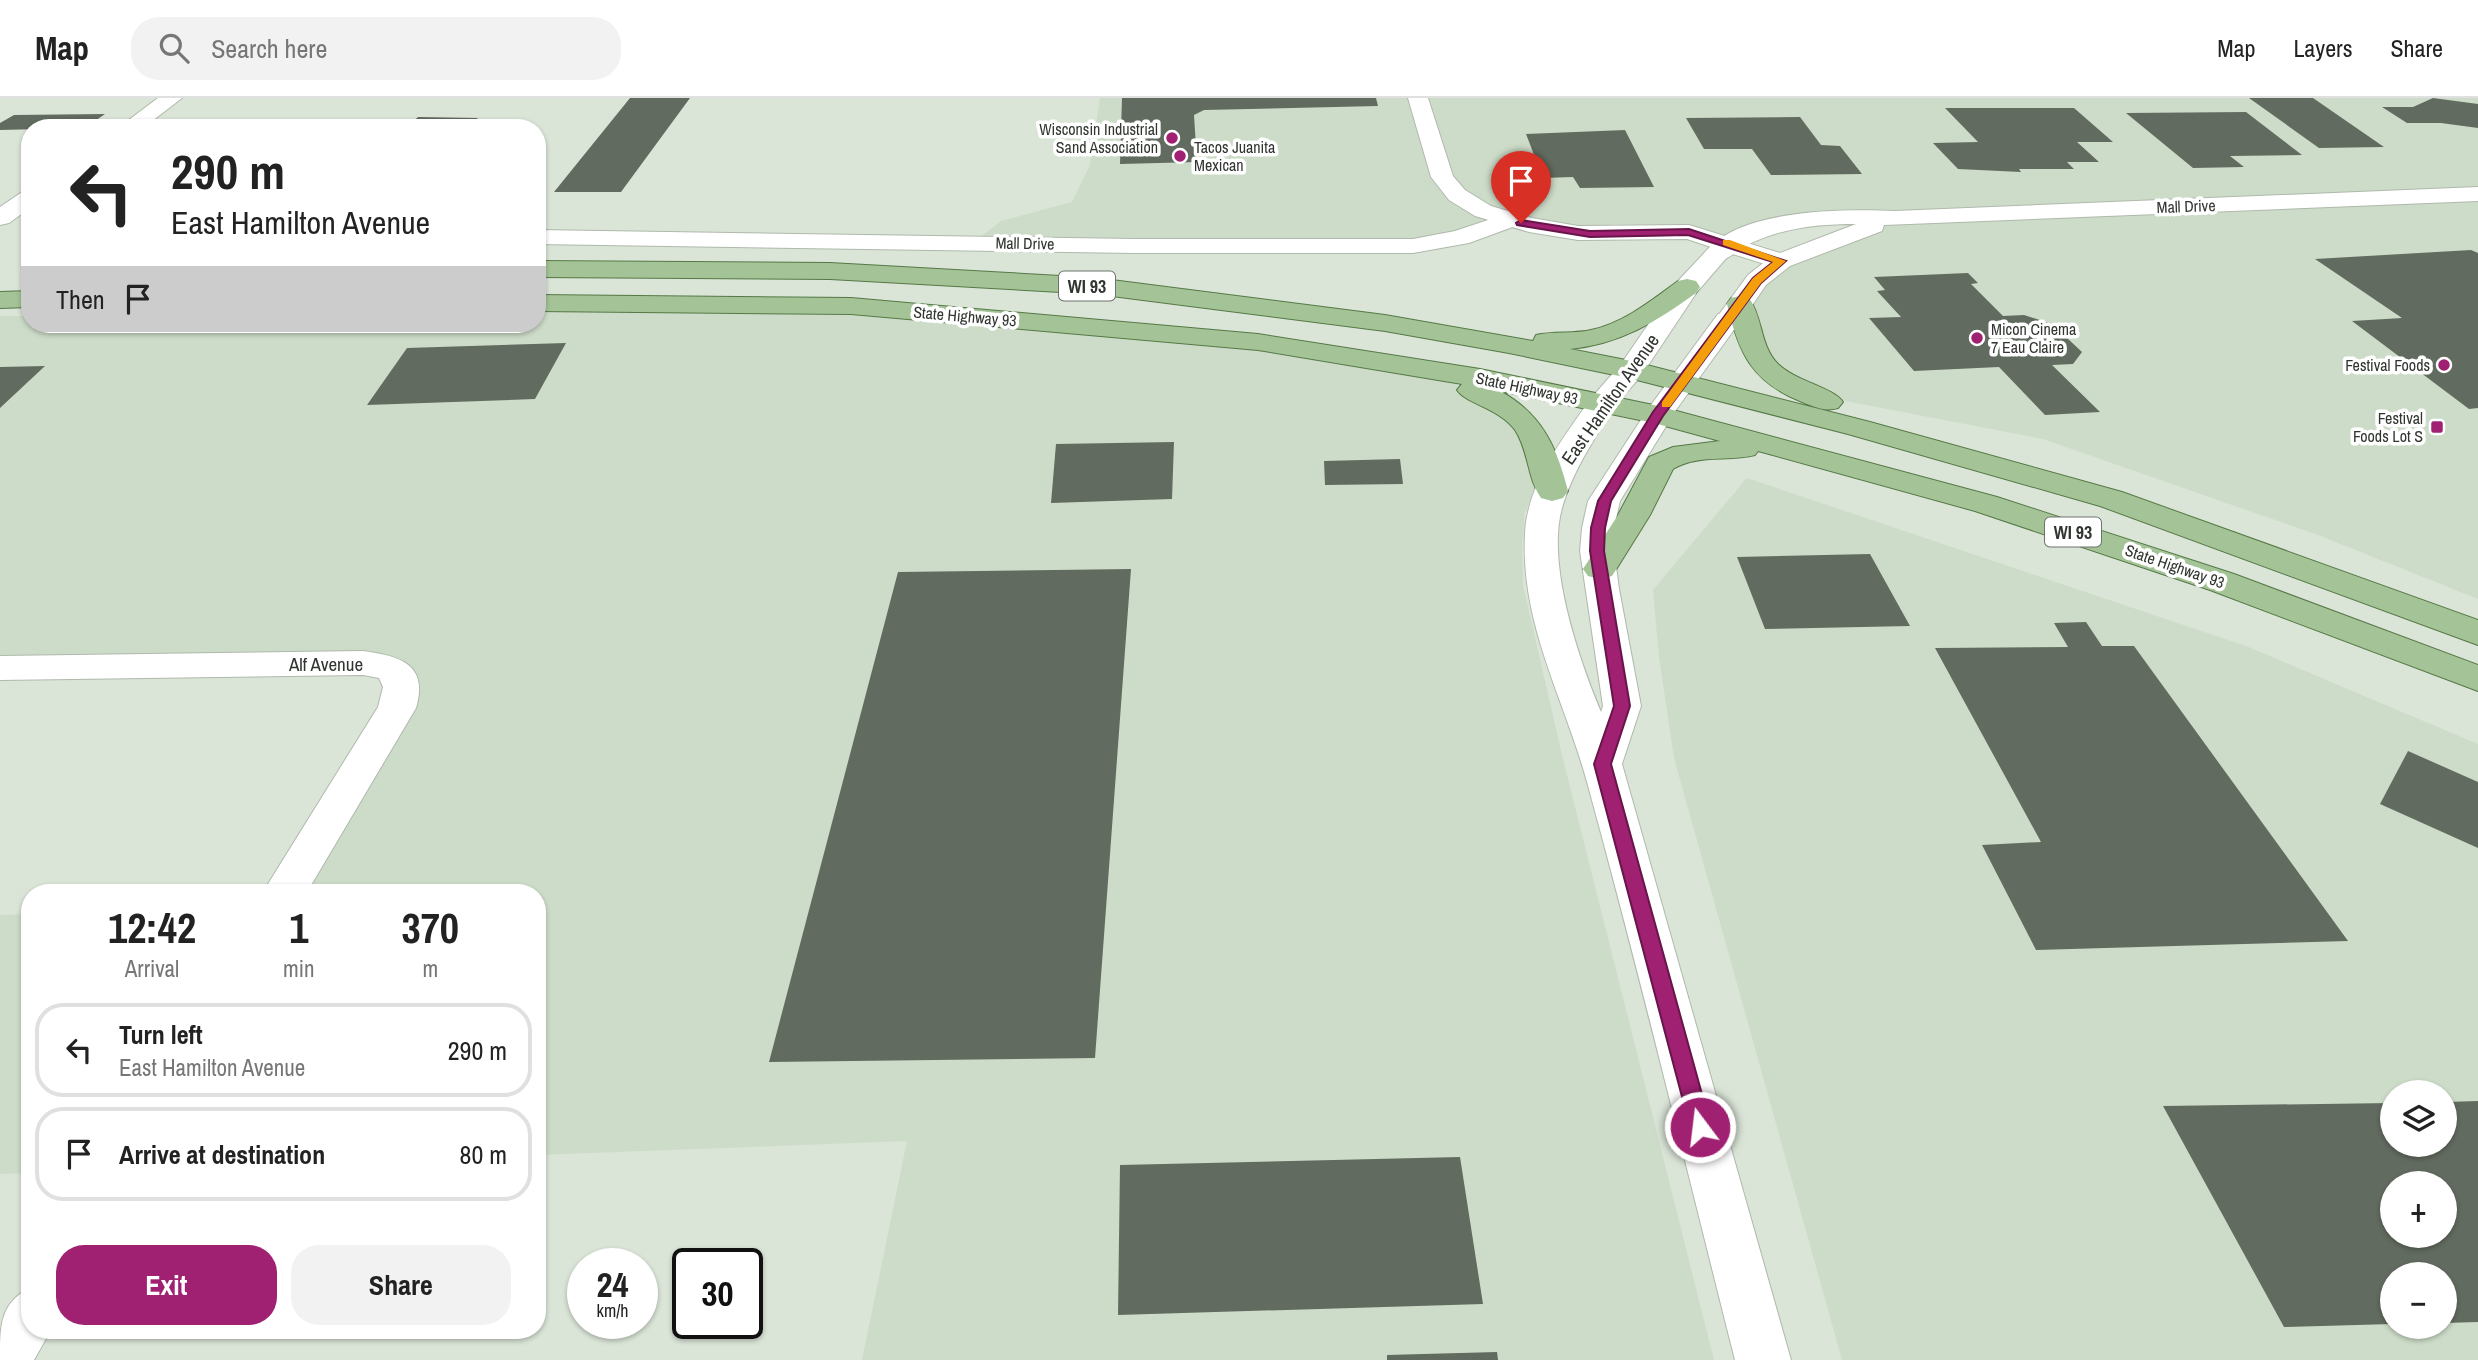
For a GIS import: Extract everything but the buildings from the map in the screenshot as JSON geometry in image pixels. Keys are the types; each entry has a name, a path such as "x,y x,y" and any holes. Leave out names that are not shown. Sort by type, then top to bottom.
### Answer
{"main road":[{"name":"State Highway 93","path":"546,271 596,268 830,271 1096,286 1385,323 1457,336 1631,370 1997,466 2124,503 2478,633"},
{"path":"0,286 21,285"},
{"path":"1457,336 1556,341 1613,334 1639,322 1687,287"},
{"path":"0,300 21,299"},
{"name":"State Highway 93","path":"546,303 851,306 1232,339 1368,358 1602,403 1658,415 1864,470 2099,540 2234,587 2478,679"},
{"path":"1734,312 1751,349 1765,369 1781,381 1804,393 1997,466"},
{"path":"0,316 21,316"},
{"path":"1368,358 1477,391 1509,408 1532,429 1539,442 1552,491"},
{"path":"1600,569 1634,515 1660,464 1673,456 1713,449 1742,449 1864,470"}],"street":[{"path":"142,119 172,98"},
{"path":"1418,98 1445,181 1469,204 1508,220 1578,233 1630,234 1723,249"},
{"name":"Mall Drive","path":"1723,249 1765,230 1812,218 1895,218 2478,194"},
{"path":"0,218 21,203"},
{"path":"0,218 21,221"},
{"name":"Mall Drive","path":"1723,249 1781,261 1895,218"},
{"name":"Mall Drive","path":"546,237 1135,246 1413,246 1460,238 1508,220"},
{"name":"East Hamilton Avenue","path":"1723,249 1687,287 1631,370 1602,403 1563,465 1552,491 1541,547 1546,586 1563,665 1602,764 1763,1360"},
{"path":"1602,764 1622,706 1597,551 1598,528 1604,501 1658,415 1757,280 1781,261"},
{"name":"Alf Avenue","path":"0,668 363,663 386,666 400,676 404,689 397,708 290,884"},
{"path":"3,1360 21,1330"}],"shaded area":[{"path":"1100,98 2478,98 2478,599 2318,535 2043,439 1804,393 1746,333 1757,280 1893,219 1849,216 1738,239 1703,230 1660,225 1615,224 1567,231 1509,220 1437,244 974,242 1001,221 1072,202 1090,165"},
{"path":"546,303 851,306 1368,358 1477,391 1521,417 1536,489 1525,512 1523,585 1562,755 1714,1360 862,1360 907,1141 546,1155 546,884 290,884 397,708 386,666 0,668 0,316 21,316 21,333 546,333"},
{"path":"1747,478 2246,646 2478,744 2478,1360 1842,1360 1674,758 1659,657 1653,590"},
{"path":"21,914 21,1173 0,1174 0,915"}],"slow traffic":[{"path":"1666,404 1757,280 1781,261 1727,243"}],"place":[{"name":"Wisconsin Industrial Sand Association","path":"1172,138"},
{"name":"Tacos Juanita Mexican","path":"1180,156"},
{"name":"Micon Cinema 7 Eau Claire","path":"1977,338"},
{"name":"Festival Foods","path":"2444,365"},
{"name":"Festival Foods Lot S","path":"2437,427"}],"route":[{"path":"1521,223 1590,234 1689,232 1781,261 1757,280 1658,415 1604,501 1598,528 1597,551 1602,589 1622,706 1602,764 1700,1127"}]}
